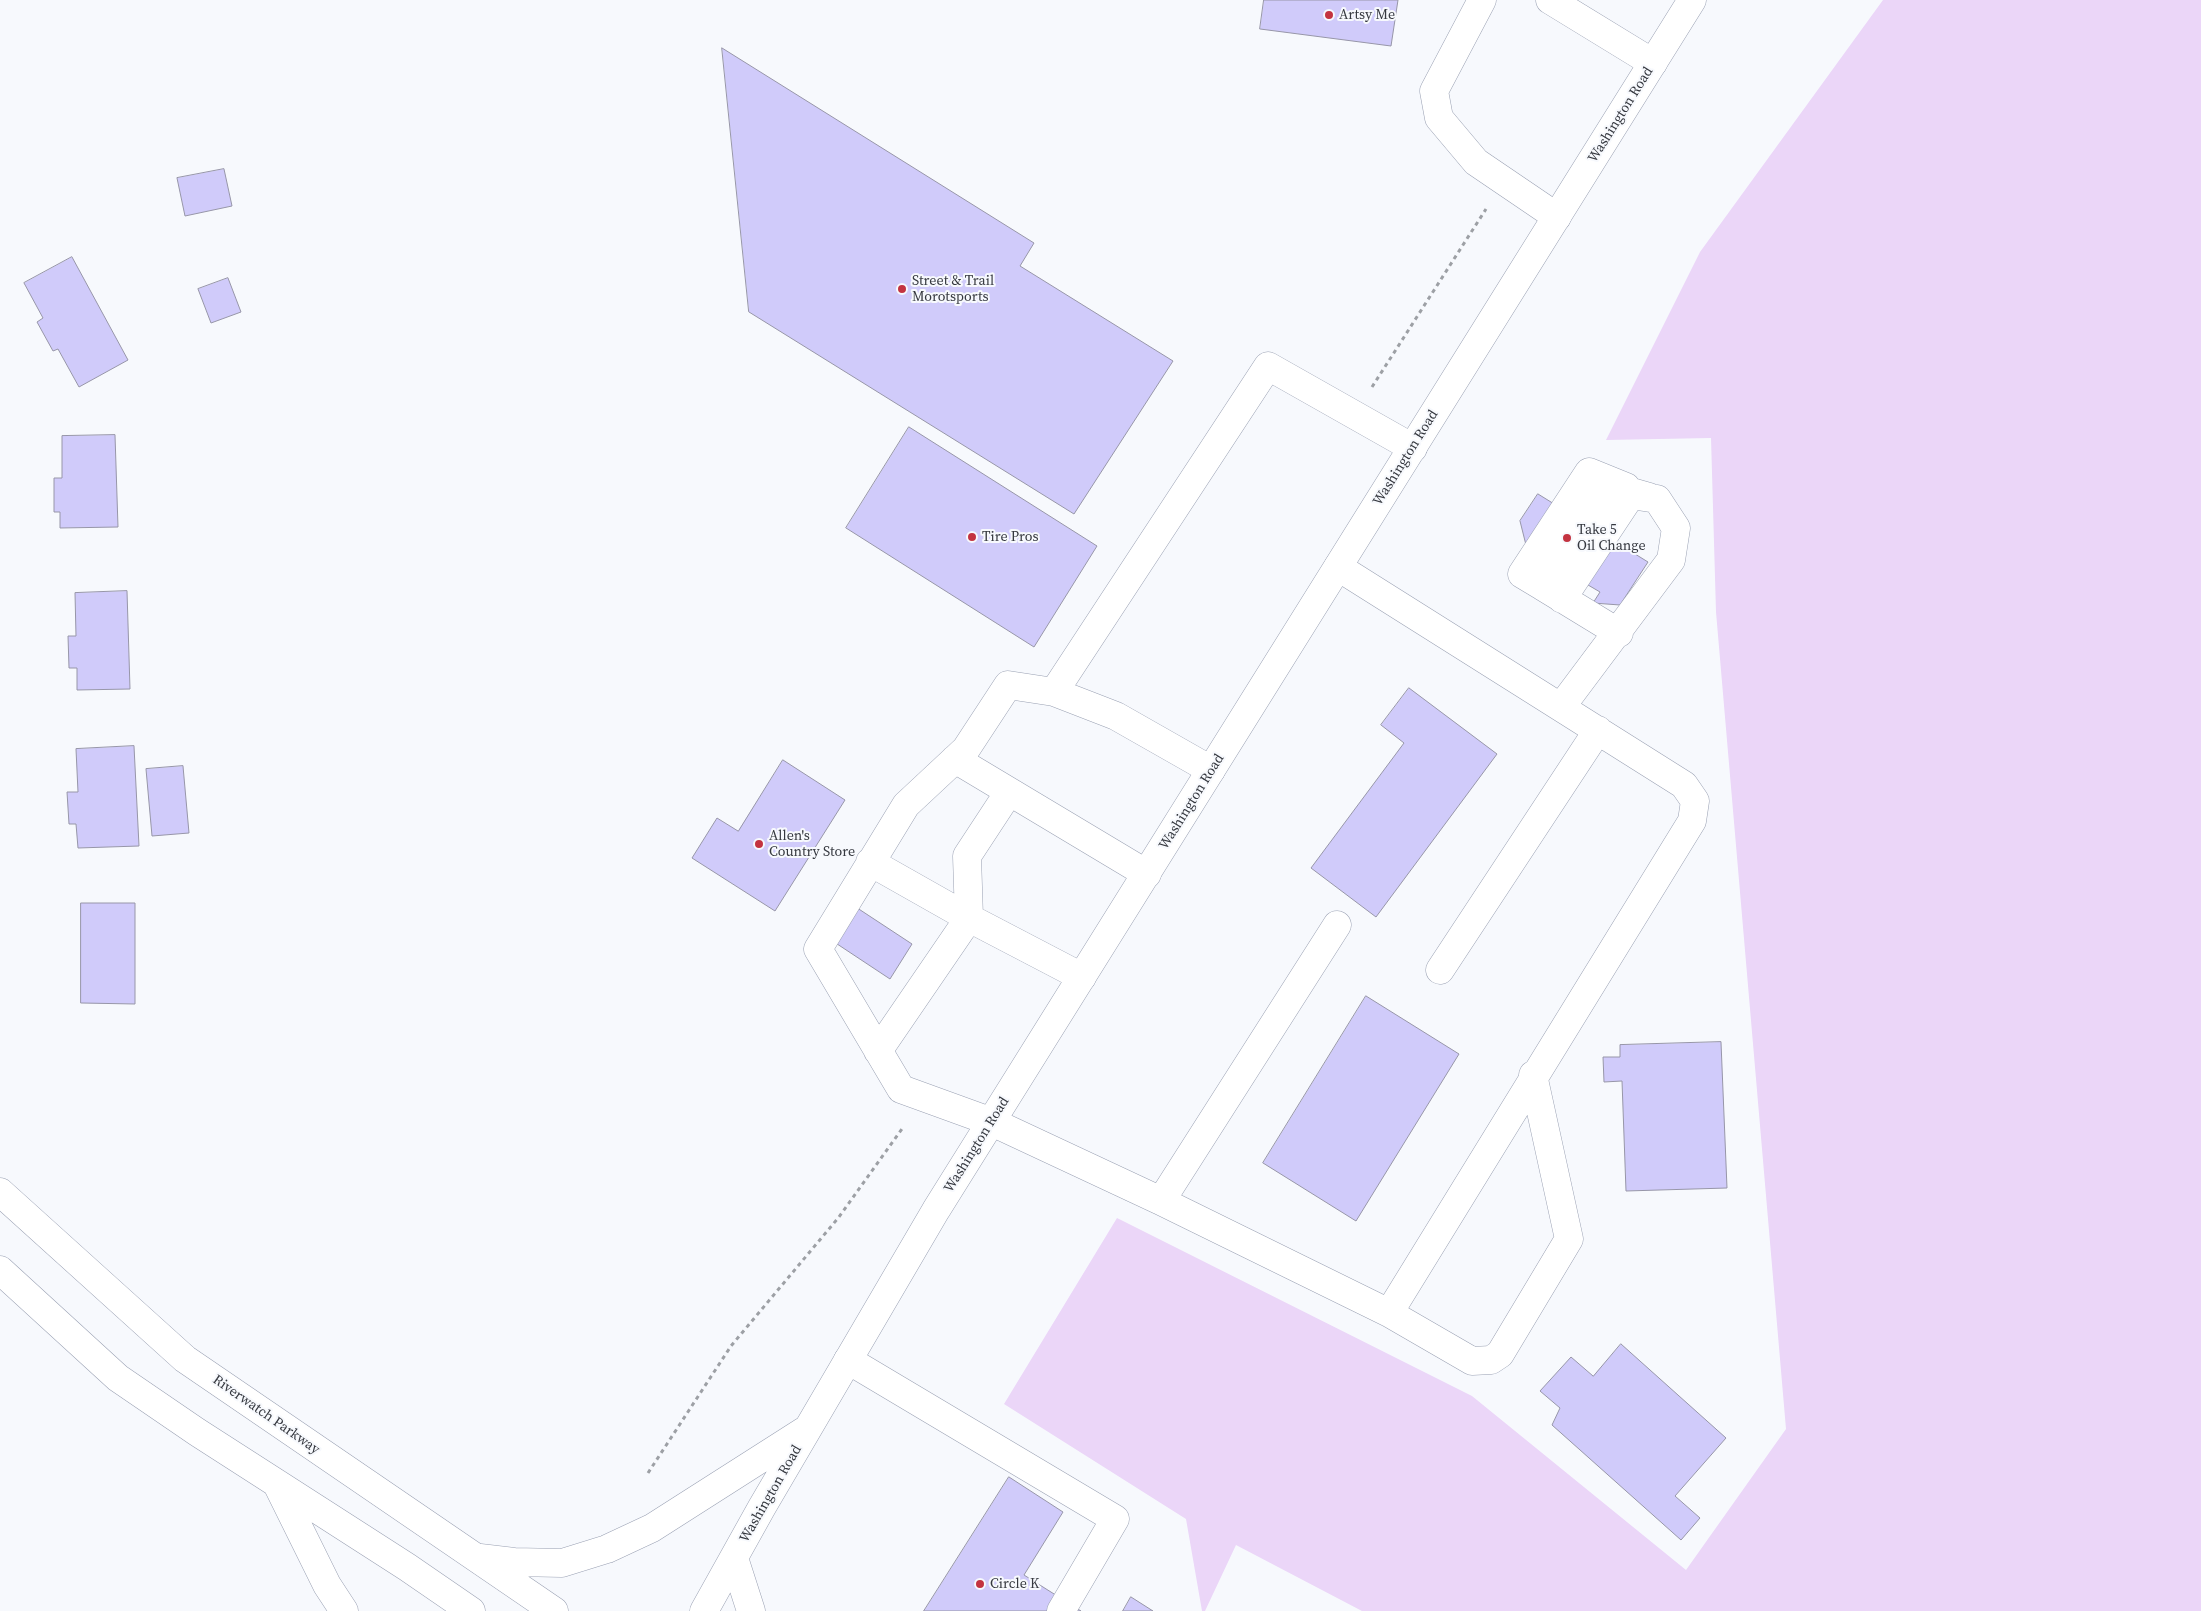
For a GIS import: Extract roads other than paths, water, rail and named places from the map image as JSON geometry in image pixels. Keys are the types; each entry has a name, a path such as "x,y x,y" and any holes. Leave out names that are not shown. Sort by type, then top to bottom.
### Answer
{"main road":[{"path":"1482,0 1434,91 1439,118 1476,162 1557,217"},
{"path":"1550,0 1653,63"},
{"name":"Washington Road","path":"704,1611 936,1210 1692,0"},
{"path":"1054,692 1268,366 1413,448"},
{"path":"1562,707 1619,632 1671,560 1676,528 1657,499 1607,485 1552,592 1619,632"},
{"path":"1338,567 1684,785 1695,801 1692,820 1388,1313"},
{"path":"1211,770 1116,716 1054,692 1008,685 966,749 906,805 818,949 900,1089 992,1122 1161,1201 1388,1313 1472,1361 1491,1360 1500,1354 1569,1239 1533,1075"},
{"path":"1440,970 1598,730"},
{"path":"955,760 1147,874"},
{"path":"878,1050 970,918 967,856 1009,792"},
{"path":"870,862 970,918 1082,977"},
{"path":"1161,1201 1337,925"},
{"name":"Riverwatch Parkway","path":"0,1192 185,1359 554,1611"},
{"path":"0,1270 118,1378 197,1432 407,1567 471,1611"},
{"path":"848,1360 1115,1519 1061,1611"},
{"path":"475,1558 514,1562 562,1563 607,1549 652,1528 809,1428"},
{"path":"276,1482 327,1585 344,1611"},
{"path":"734,1558 751,1611"}],"place":[{"name":"Artsy Me","path":"1329,15"},
{"name":"Street & Trail Morotsports","path":"902,289"},
{"name":"Tire Pros","path":"972,537"},
{"name":"Take 5 Oil Change","path":"1567,538"},
{"name":"Allen's Country Store","path":"759,844"},
{"name":"Circle K","path":"980,1584"}]}
